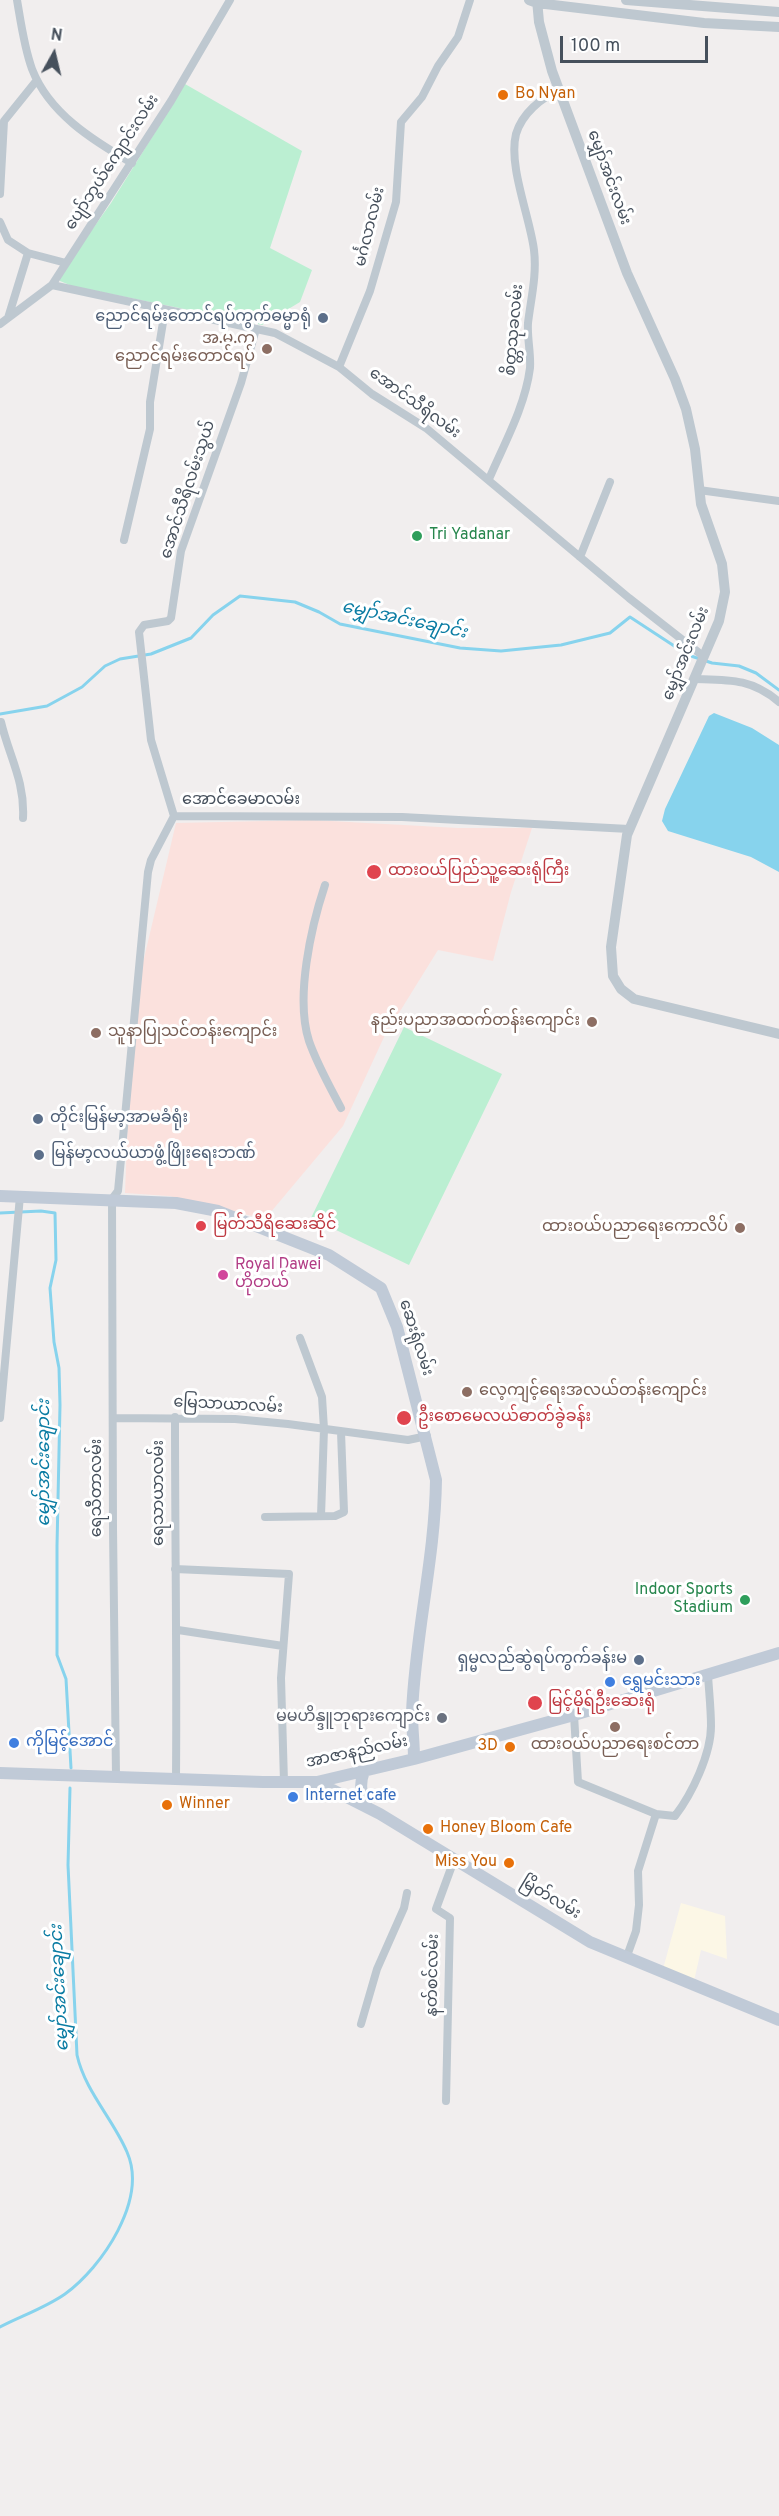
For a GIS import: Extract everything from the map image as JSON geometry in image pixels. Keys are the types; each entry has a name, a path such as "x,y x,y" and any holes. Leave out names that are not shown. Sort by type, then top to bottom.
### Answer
{"main road":[{"name":"ဆေးရုံလမ်း","path":"0,1196 176,1203 218,1211 329,1255 381,1288 397,1327 427,1436 436,1480 436,1506 415,1672 412,1714 414,1758"},
{"name":"အာဇာနည်လမ်း","path":"0,1773 318,1782 574,1715 779,1653"},
{"path":"364,1771 360,1780 361,1792 367,1807"},
{"name":"မြိတ်လမ်း","path":"318,1782 367,1807 590,1942 779,2020"}],"street":[{"path":"17,0 24,40 37,80 51,103 99,144 132,163"},
{"name":"ပျော်ဘွယ်ကျောင်းလမ်း","path":"0,324 52,285 132,163 230,0"},
{"name":"မင်္ဂလာလမ်း","path":"339,367 370,291 396,202 402,122 422,97 438,66 458,37 470,0"},
{"path":"626,0 779,12"},
{"path":"535,1 704,23 779,27"},
{"name":"မျှော်အင်းလမ်း","path":"535,1 560,91 627,273 675,379 686,409 695,449 699,490 708,529 723,564 724,576 725,592 719,621 629,829 610,947 613,976 621,989 634,999 779,1034"},
{"path":"0,194 4,121 37,80"},
{"name":"စိတ္တသုခလမ်း","path":"489,479 513,425 530,367 528,327 536,271 534,248 514,153 517,133 524,117 536,105 551,94 560,91"},
{"path":"0,222 8,240 28,253 66,263"},
{"path":"8,319 28,253"},
{"name":"အောင်သီရိလမ်း","path":"52,285 275,333 339,367 372,394 426,428 703,656"},
{"path":"123,540 150,429 150,402 165,310"},
{"name":"အောင်သီရိလမ်းသွယ်","path":"174,816 151,740 139,632 144,626 171,618 181,551 241,383 256,329"},
{"path":"580,556 610,482"},
{"path":"699,490 779,501"},
{"path":"694,679 747,682 767,692 779,702"},
{"path":"1,722 21,782 24,799 23,818"},
{"name":"အောင်ခေမာလမ်း","path":"112,1199 118,1191 148,872 151,860 174,816 402,817 629,829"},
{"path":"325,885 312,921 304,1010 309,1040 341,1108"},
{"path":"0,1418 1,1380 20,1196"},
{"name":"ရေသီတာလမ်း","path":"112,1199 116,1776"},
{"path":"0,1292 10,1292"},
{"path":"300,1338 322,1397 324,1429 321,1516"},
{"name":"မြေသာယာလမ်း","path":"113,1418 235,1419 408,1440 427,1436"},
{"name":"ရေသာယာလမ်း","path":"176,1418 175,1569 178,1630 176,1778"},
{"path":"265,1517 335,1516 344,1512 341,1432"},
{"name":"ရေသာယာလမ်း","path":"175,1569 290,1574 281,1678 284,1782"},
{"path":"178,1630 283,1646"},
{"path":"574,1715 578,1782 656,1814 675,1816 685,1803 701,1769 712,1728 708,1675"},
{"path":"627,1956 636,1931 639,1905 638,1871 656,1814"},
{"name":"နတ်စင်လမ်း","path":"446,2101 450,1918 436,1909 454,1860"},
{"path":"361,2024 377,1969 404,1908 407,1893"}],"shaded area":[{"path":"312,820 458,828 532,828 511,892 493,961 438,950 384,1037 343,1126 265,1219 169,1196 125,1193 130,1064 137,988 176,823"},
{"path":"681,1903 725,1916 727,1959 701,1950 694,1981 663,1969"}],"green space":[{"path":"185,84 302,151 270,248 312,270 300,302 262,325 72,286 60,281 59,276 111,203"},
{"path":"404,1027 502,1074 409,1265 311,1218"}],"water":[{"path":"714,713 752,728 779,745 779,872 751,857 668,831 662,821 665,809 709,716"}],"waterway":[{"name":"မျှော်အင်းချောင်း","path":"0,714 47,706 82,687 105,666 120,659 151,654 191,638 213,615 240,596 295,602 340,624 460,648 501,651 561,645 610,633 630,617 688,655 712,663 739,666 756,673 779,690"},
{"name":"မျှော်အင်းချောင်း","path":"0,1213 41,1211 55,1213 56,1260 50,1288 54,1342 59,1368 60,1405 57,1655 66,1679 71,1768"},
{"name":"မျှော်အင်းချောင်း","path":"0,2327 49,2304 79,2282 93,2267 118,2231 131,2191 132,2171 127,2152 86,2081 77,2055 68,1865 70,1788"}],"place":[{"name":"Bo Nyan","path":"503,95"},
{"name":"ညောင်ရမ်းတောင်ရပ်ကွက်ဓမ္မာရုံ","path":"323,318"},
{"name":"အ.မ.က ညောင်ရမ်းတောင်ရပ်","path":"267,349"},
{"name":"Tri Yadanar","path":"417,536"},
{"name":"ထားဝယ်ပြည်သူ့ဆေးရုံကြီး","path":"374,872"},
{"name":"နည်းပညာအထက်တန်းကျောင်း","path":"592,1022"},
{"name":"သူနာပြုသင်တန်းကျောင်း","path":"96,1033"},
{"name":"တိုင်းမြန်မာ့အာမခံရုံး","path":"38,1119"},
{"name":"မြန်မာ့လယ်ယာဖွံ့ဖြိုးရေးဘဏ်","path":"39,1155"},
{"name":"မြတ်သီရိဆေးဆိုင်","path":"201,1226"},
{"name":"ထားဝယ်ပညာရေးကောလိပ်","path":"740,1228"},
{"name":"Royal Dawei ဟိုတယ်","path":"223,1275"},
{"name":"လေ့ကျင့်ရေးအလယ်တန်းကျောင်း","path":"467,1392"},
{"name":"ဦးစောမေလယ်ဓာတ်ခွဲခန်း","path":"404,1418"},
{"name":"Indoor Sports Stadium","path":"745,1600"},
{"name":"ရှမ္မလည်ဆွဲရပ်ကွက်ခန်းမ","path":"639,1660"},
{"name":"ရွှေမင်းသား","path":"610,1682"},
{"name":"မြင့်မိုရ်ဦးဆေးရုံ","path":"535,1703"},
{"name":"မမဟိန္ဒူဘုရားကျောင်း","path":"442,1718"},
{"name":"ထားဝယ်ပညာရေးစင်တာ","path":"615,1727"},
{"name":"ကိုမြင့်အောင်","path":"14,1743"},
{"name":"3D","path":"510,1747"},
{"name":"Internet cafe","path":"293,1797"},
{"name":"Winner","path":"167,1805"},
{"name":"Honey Bloom Cafe","path":"428,1829"},
{"name":"Miss You","path":"509,1863"}]}
